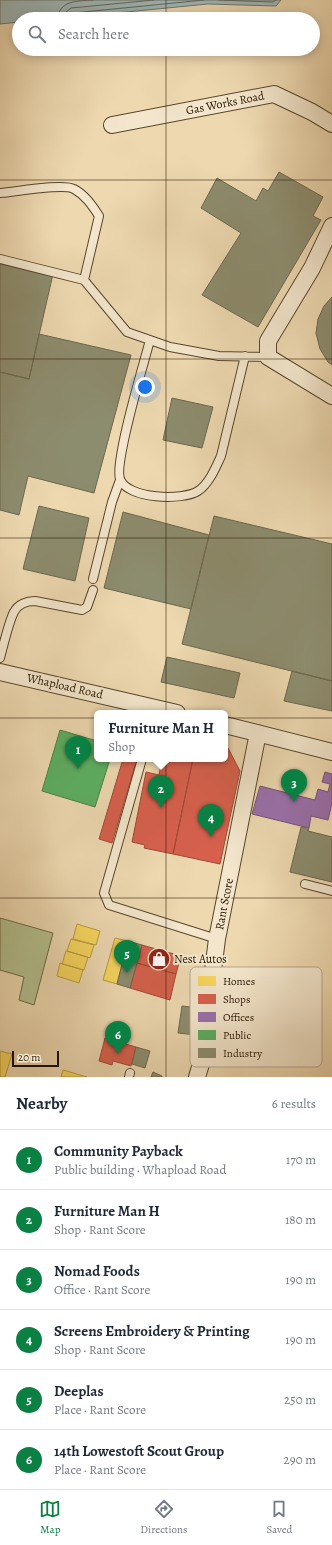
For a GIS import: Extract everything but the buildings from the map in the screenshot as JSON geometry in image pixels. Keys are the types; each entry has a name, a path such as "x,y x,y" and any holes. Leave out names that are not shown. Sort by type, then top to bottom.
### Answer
{"street":[{"name":"Gas Works Road","path":"112,125 274,94 312,112 332,124"},
{"path":"332,226 312,268 268,341 268,357 332,396"},
{"name":"Whapload Road","path":"0,672 156,710"},
{"path":"228,726 332,752"},
{"name":"Rant Score","path":"217,967 217,939 258,733"},
{"name":"Rant Score","path":"197,1077 200,1067"}],"lane":[{"path":"0,193 53,187 72,188 89,200 99,216 84,280"},
{"path":"0,260 84,280 127,332 170,347 219,356 268,357"},
{"path":"93,579 112,502 120,480 118,469 122,447 150,340"},
{"path":"120,480 126,487 134,491 156,496 173,497 189,495 199,490 215,471 245,356"},
{"path":"0,658 14,612 21,604 28,601 36,601 82,610 87,607 93,590"},
{"path":"141,762 104,893 108,905 217,939"},
{"path":"305,884 332,890"}],"green space":[{"path":"0,918 53,933 34,1005 19,1000 24,977 0,970"}],"water":[{"path":"0,0 281,0 276,6 208,4 126,12 12,12 12,23 0,24"}],"place":[{"name":"Community Payback","path":"78,769"},
{"name":"Nomad Foods","path":"294,802"},
{"name":"Furniture Man H","path":"161,808"},
{"name":"Screens Embroidery & Printing","path":"211,837"},
{"name":"Nest Autos","path":"159,959"},
{"name":"Deeplas","path":"127,973"},
{"name":"14th Lowestoft Scout Group","path":"118,1054"}]}
